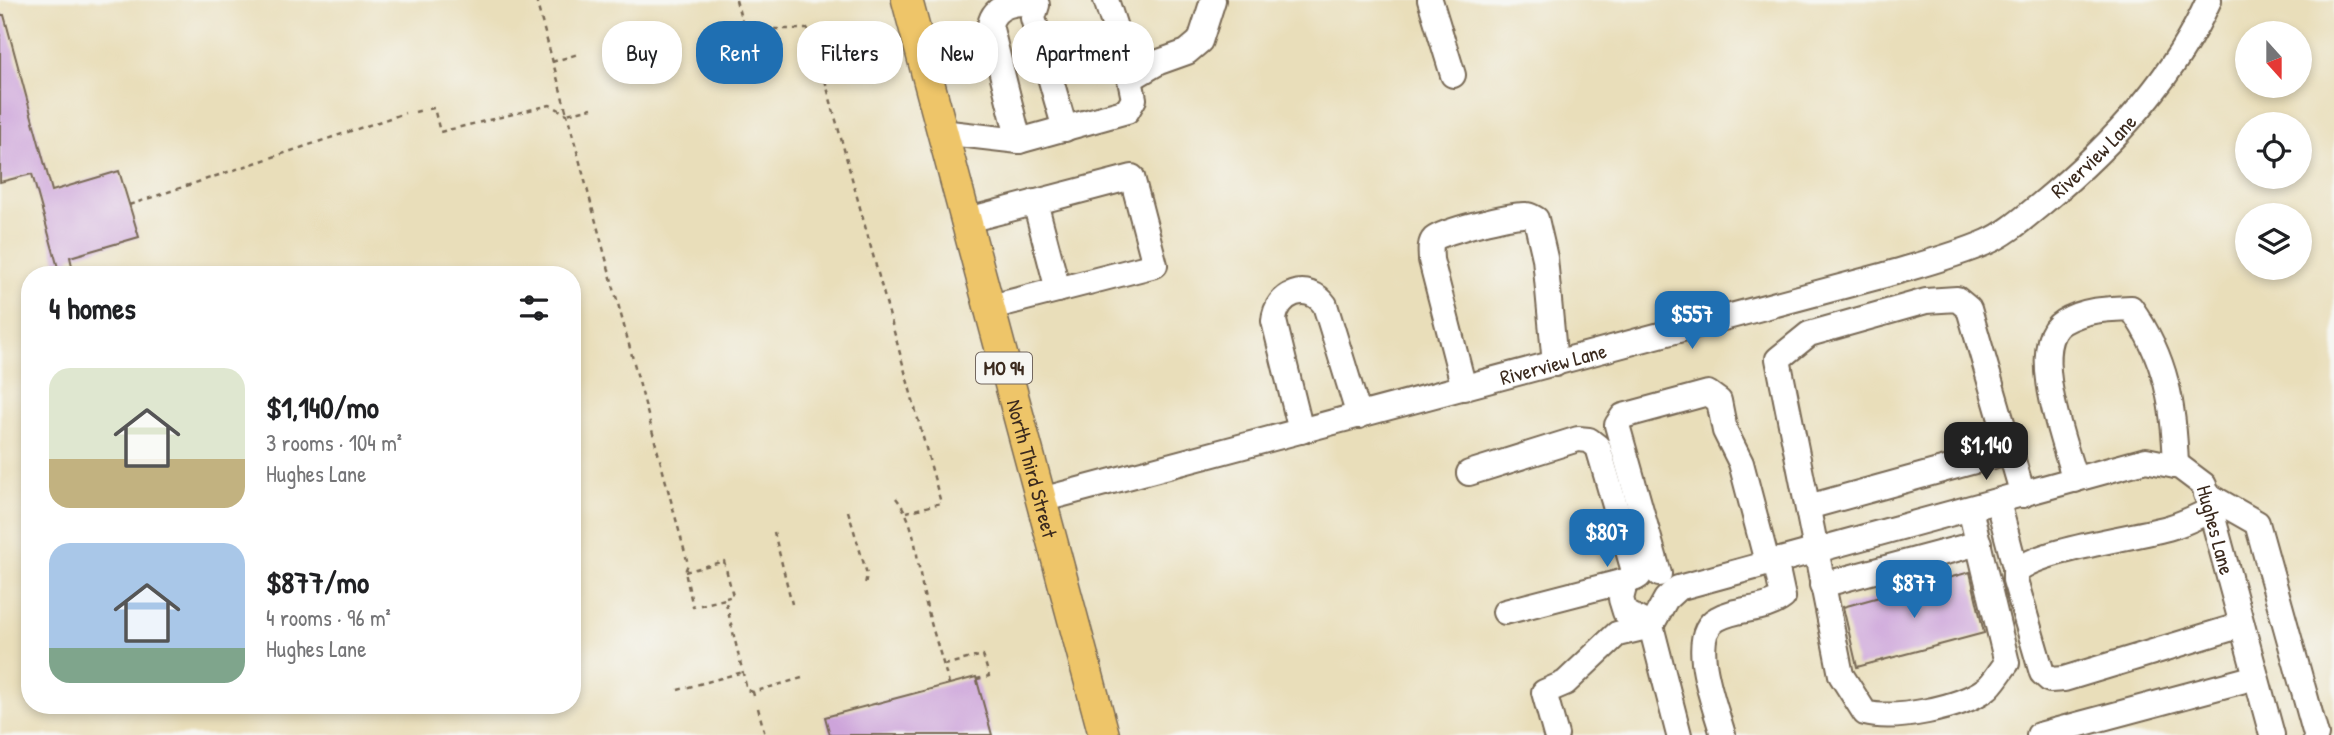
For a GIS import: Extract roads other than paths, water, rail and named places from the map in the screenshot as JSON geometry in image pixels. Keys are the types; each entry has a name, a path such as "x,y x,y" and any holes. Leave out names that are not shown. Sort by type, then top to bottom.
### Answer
{"main road":[{"name":"North Third Street","path":"906,0 1104,735"}],"street":[{"path":"1106,0 1112,21"},
{"path":"1154,65 1187,52 1200,41 1213,0"},
{"path":"1430,0 1453,75"},
{"name":"Riverview Lane","path":"1041,500 1885,275 1989,242 2018,222 2078,172 2156,89 2190,39 2209,0"},
{"path":"1019,141 990,25 992,16 998,10 1024,1 1043,2 1033,18 1065,129"},
{"path":"941,132 1019,141 1127,111 1134,99 1131,84"},
{"path":"964,221 1132,177 1155,265 987,308"},
{"path":"1035,202 1058,290"},
{"path":"1464,388 1431,260 1431,244 1435,237 1463,229 1528,214 1536,219 1545,258 1555,364"},
{"path":"1301,431 1274,321 1275,308 1285,297 1304,290 1318,295 1325,305 1359,416"},
{"path":"1970,509 2007,663 1986,689 1938,709 1883,718 1865,713 1841,675 1779,359 1809,334 1926,301 1957,299 1969,309 2023,495"},
{"path":"2075,480 2048,386 2050,342 2061,323 2096,309 2131,308 2152,338 2175,413 2176,467"},
{"path":"1647,576 1617,425 1623,416 1708,393 1718,401 1724,431 1741,463 1783,597 1774,604 1716,619 1703,634 1702,654 1723,735"},
{"path":"1469,473 1578,439 1588,440 1598,447 1647,576"},
{"path":"1808,507 2011,451"},
{"name":"Hughes Lane","path":"1651,626 1666,599 1684,586 2146,460 2176,467 2204,485 2272,735"},
{"path":"1998,502 2016,571 2014,580 2042,673 2050,680 2130,660 2206,634 2242,625"},
{"path":"2016,571 2044,558 2170,528 2208,502 2256,523 2316,735"},
{"path":"1822,585 1979,543"},
{"path":"1647,576 1625,583 1621,599 1625,612 1651,626 1679,735"},
{"path":"1504,612 1647,576 1670,576 1684,586"},
{"path":"1556,735 1544,692 1565,683 1618,634 1651,626"},
{"path":"2039,735 2256,677"}]}
